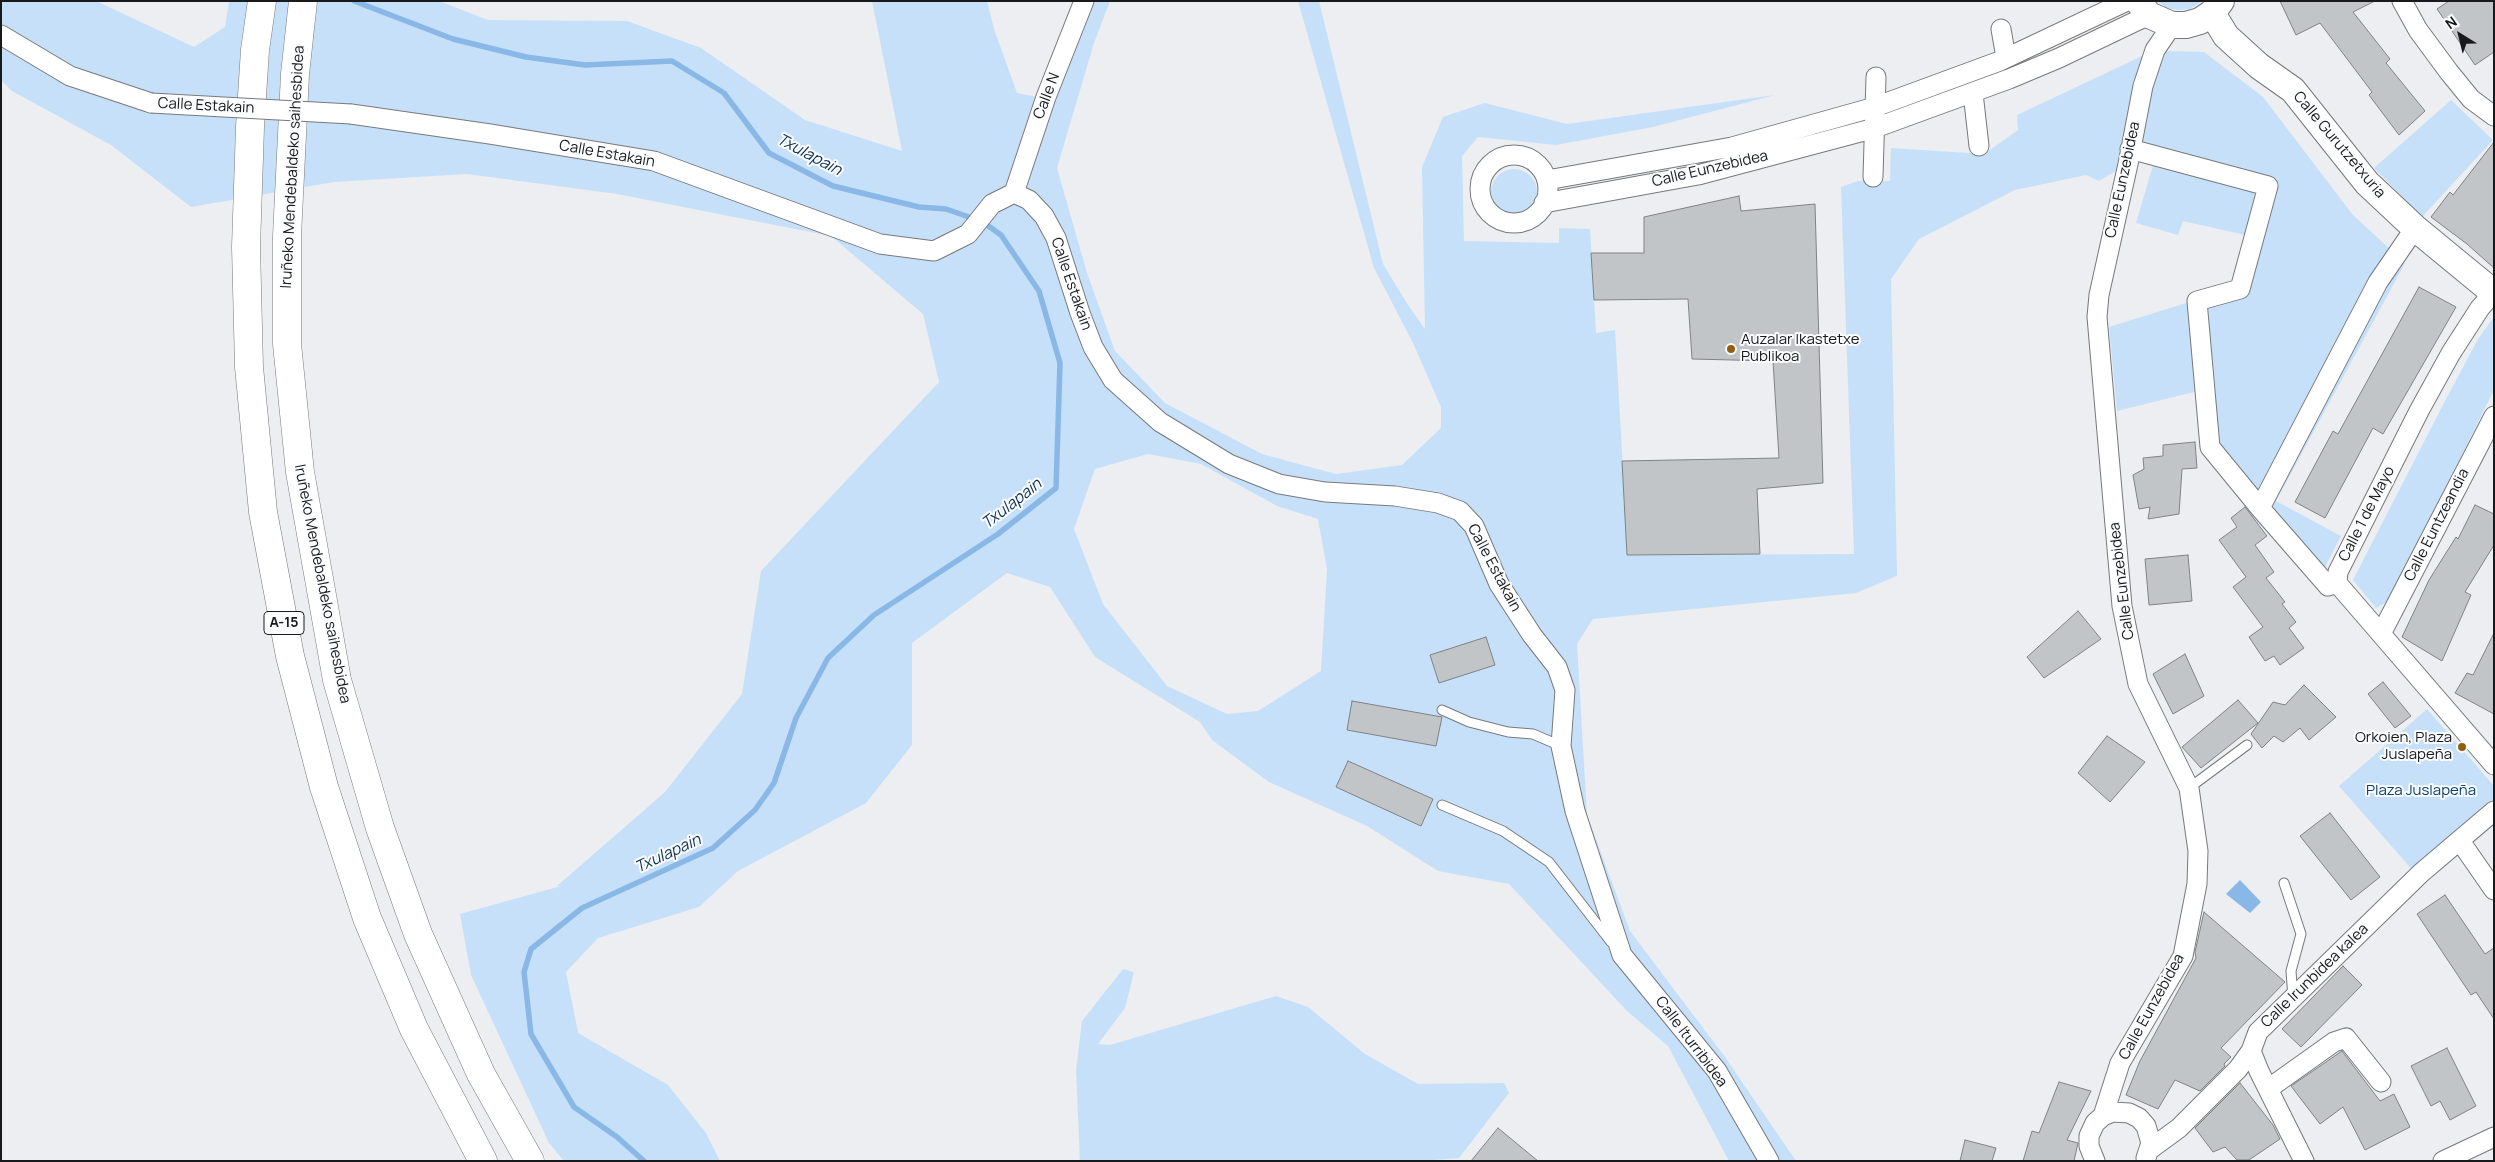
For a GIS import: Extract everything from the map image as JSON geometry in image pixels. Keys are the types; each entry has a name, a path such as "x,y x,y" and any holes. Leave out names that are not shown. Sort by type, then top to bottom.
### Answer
{"highway":[{"name":"A-15","path":"262,1 255,50 250,127 246,247 249,366 263,512 290,656 324,787 367,918 414,1029 483,1161"},
{"name":"Iruñeko Mendebaldeko saihesbidea","path":"304,1 295,74 287,236 287,344 300,472 337,680 380,828 418,934 481,1074 530,1161"}],"street":[{"name":"Calle N","path":"1014,193 1040,112 1084,1"},
{"name":"Calle Eunzebidea","path":"1547,180 1732,147 1875,107 2006,58 2127,1"},
{"path":"2402,1 2418,30 2449,72 2472,99 2494,116"},
{"path":"2153,14 2186,25 2200,21 2216,7"},
{"name":"Calle Gurutzetxuria","path":"2216,7 2226,36 2259,66 2293,90 2366,183 2415,228 2493,293"},
{"name":"Calle Eunzebidea","path":"1544,203 1698,175 1875,128 1974,93 2059,58 2153,14 2155,50 2143,86 2099,295 2097,317 2122,606 2138,684 2189,788 2198,851 2197,884 2182,956 2120,1063 2103,1116 2095,1123 2089,1136 2089,1146 2095,1161"},
{"path":"2001,29 2006,58"},
{"name":"Calle Estakain","path":"1,35 70,76 151,103 351,114 490,134 654,161 880,244 934,251 968,234 992,204 1014,193 1029,200 1044,216 1056,238 1086,330 1113,380 1160,422 1229,464 1279,484 1325,492 1403,498 1438,503 1460,511 1474,526 1500,584 1532,635 1556,667 1565,690 1561,746 1575,811 1622,954"},
{"path":"1873,177 1876,77"},
{"path":"1974,93 1978,146"},
{"path":"2130,149 2268,186 2240,289 2197,301 2210,447 2328,586 2337,583 2494,765"},
{"path":"1511,155 1523,156 1534,161 1542,170 1547,180 1547,192 1544,203 1539,211 1524,221 1504,222 1493,216 1485,208 1480,197 1480,185 1490,164 1500,158 1511,155"},
{"path":"2260,508 2378,282 2415,228"},
{"name":"Calle 1 de Mayo","path":"2337,583 2338,572 2419,411 2451,353 2480,308 2493,293"},
{"name":"Calle Euntzeandia","path":"2380,634 2494,416"},
{"name":"Calle Irunbidea kalea","path":"2146,1155 2179,1128 2238,1069 2251,1051 2258,1032 2421,873 2494,811"},
{"path":"2460,841 2494,890"},
{"name":"Calle Iturribidea","path":"1622,954 1716,1071 1769,1161"},
{"path":"2268,1089 2334,1042 2346,1038 2381,1082"},
{"path":"2251,1051 2304,1161"},
{"path":"2103,1116 2113,1112 2124,1111 2139,1118 2149,1132 2151,1143 2146,1155"},
{"path":"2443,1161 2494,1137"}],"lane":[{"path":"1442,710 1469,722 1508,732 1533,734 1561,746"},
{"path":"2189,788 2247,745"},
{"path":"1442,805 1503,832 1549,862 1622,954"},
{"path":"2284,882 2302,934 2291,972 2293,998"}],"green space":[{"path":"1,1 96,1 194,47 225,27 229,1 439,1 488,20 627,21 701,48 805,120 902,151 872,1 987,1 994,29 1017,93 1042,98 1079,1 1110,1 1094,43 1057,168 1087,273 1115,351 1165,403 1262,454 1336,474 1402,465 1441,428 1441,407 1413,343 1374,268 1298,1 1319,1 1383,264 1425,329 1422,167 1443,117 1485,103 1567,124 1775,95 1653,127 1556,145 1478,137 1462,156 1464,241 1559,243 1559,228 1590,229 1596,333 1615,330 1628,555 1854,554 1841,187 1858,181 1890,181 1891,148 1984,154 2018,130 2017,115 2155,50 2128,164 2099,181 2086,175 2015,190 1919,239 1891,279 1897,576 1856,593 1593,619 1577,644 1587,815 1630,931 1725,1057 1796,1161 1729,1161 1668,1046 1627,1011 1509,884 1438,871 1367,826 1269,782 1212,740 1200,722 1095,657 1050,587 1007,573 912,643 912,745 866,803 738,871 699,907 598,938 566,972 578,1033 668,1085 706,1133 720,1161 564,1161 549,1143 471,975 460,914 561,886 557,886 665,792 742,694 761,571 939,382 923,314 831,236 617,194 467,174 334,182 191,207 111,145 12,91 1,80","holes":["1148,454 1201,464 1277,506 1318,519 1327,569 1321,671 1258,711 1227,714 1167,686 1103,604 1074,529 1095,469"]},
{"path":"2157,1 2202,1 2190,9 2178,10 2167,8"},
{"path":"2166,51 2204,52 2263,97 2353,215 2405,263 2276,501 2341,536 2320,577 2268,512 2259,524 2206,456 2198,391 2117,411 2109,327 2186,303 2208,306 2247,295 2277,181 2142,145 2148,93"},
{"path":"2451,100 2493,140 2422,217 2374,168"},
{"path":"2156,155 2268,186 2254,237 2183,221 2178,235 2136,223"},
{"path":"1509,169 1519,169 1533,179 1537,192 1533,205 1527,211 1519,215 1509,215 1495,205 1491,197 1491,187 1501,173"},
{"path":"2494,317 2494,390 2389,601 2376,608 2353,580 2478,339"},
{"name":"Plaza Juslapeña","path":"2427,709 2494,786 2494,804 2415,873 2339,786"},
{"path":"1123,969 1134,972 1125,1008 1098,1044 1110,1045 1276,996 1308,1007 1365,1054 1418,1084 1504,1083 1509,1093 1459,1158 1422,1161 1080,1161 1076,1070 1082,1021"}],"water":[{"path":"2240,880 2261,902 2250,913 2226,894"}],"building":[{"path":"2280,1 2375,1 2353,12 2390,59 2386,63 2425,111 2399,135 2369,95 2372,92 2320,23 2296,35"},
{"path":"2449,1 2494,1 2494,52 2475,65 2437,9"},
{"path":"2494,142 2494,268 2467,244 2431,217 2450,192 2453,195"},
{"path":"1739,196 1741,211 1815,204 1823,483 1757,489 1760,554 1627,555 1622,461 1779,458 1773,361 1692,359 1688,299 1594,300 1591,253 1644,253 1644,217"},
{"path":"2419,287 2456,307 2383,434 2373,428 2325,518 2295,502 2333,431 2338,434"},
{"path":"2195,442 2197,468 2182,469 2179,514 2148,519 2150,507 2139,509 2133,475 2144,469 2143,458 2163,456 2163,445"},
{"path":"2475,505 2494,514 2494,545 2465,592 2471,595 2442,661 2402,637 2429,580 2456,537 2458,539"},
{"path":"2245,507 2267,536 2255,545 2274,572 2266,578 2285,602 2282,604 2296,622 2289,628 2304,648 2280,665 2274,656 2265,661 2249,637 2263,627 2233,587 2246,577 2219,540 2237,527 2231,518"},
{"path":"2188,555 2192,601 2149,605 2145,559"},
{"path":"2078,611 2101,639 2044,678 2027,657"},
{"path":"2494,633 2494,714 2455,693 2467,673 2473,675"},
{"path":"1486,637 1495,665 1439,683 1430,655"},
{"path":"2185,654 2204,696 2173,714 2153,674"},
{"path":"2383,682 2411,716 2395,728 2368,694"},
{"path":"2304,685 2336,717 2309,740 2300,728 2283,742 2274,736 2262,748 2251,734 2273,702 2285,705"},
{"path":"2238,700 2258,723 2201,768 2182,747"},
{"path":"1352,701 1442,717 1436,746 1347,730"},
{"path":"2107,736 2145,762 2110,802 2078,773"},
{"path":"1348,761 1433,799 1421,826 1336,787"},
{"path":"2330,813 2380,877 2351,900 2300,836"},
{"path":"2445,895 2485,954 2494,948 2494,1019 2476,992 2471,995 2417,914"},
{"path":"2204,912 2285,982 2221,1048 2231,1057 2224,1064 2225,1066 2200,1091 2175,1080 2158,1109 2126,1095 2140,1061 2196,958 2195,952"},
{"path":"2343,966 2362,985 2301,1047 2282,1029"},
{"path":"2447,1048 2476,1106 2450,1120 2440,1101 2431,1106 2411,1066"},
{"path":"2342,1051 2380,1101 2394,1094 2410,1127 2365,1150 2343,1107 2320,1124 2291,1086"},
{"path":"2059,1082 2091,1091 2067,1140 2078,1143 2074,1161 2023,1161 2032,1131 2039,1133"},
{"path":"2240,1083 2273,1125 2280,1139 2249,1160 2237,1160 2225,1147 2213,1152 2195,1128"},
{"path":"1498,1128 1538,1161 1471,1161"},
{"path":"1965,1140 1996,1148 1992,1161 1960,1161"}],"waterway":[{"name":"Txulapain","path":"354,1 453,39 526,57 585,65 672,61 724,93 769,153 833,186 919,207 946,209 983,222 1001,235 1039,291 1060,363 1056,488 998,534 874,615 828,658 796,718 774,783 755,810 713,848 582,908 531,949 524,972 531,1034 574,1107 617,1137 644,1161"}],"place":[{"name":"Auzalar Ikastetxe Publikoa","path":"1731,349"},
{"name":"Orkoien, Plaza Juslapeña","path":"2462,747"}]}
